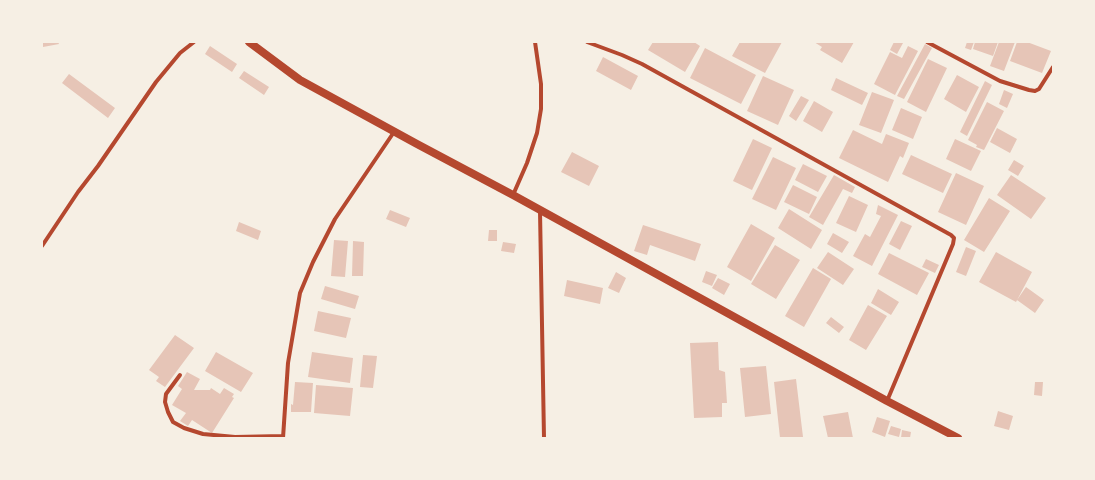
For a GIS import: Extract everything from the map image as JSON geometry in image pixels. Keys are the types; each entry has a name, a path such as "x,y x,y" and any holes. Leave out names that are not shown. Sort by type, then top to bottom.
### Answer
{"main road":[{"path":"249,42 300,80 958,438"}],"street":[{"path":"42,246 78,192 98,166 156,82 180,53 194,42"},
{"path":"513,195 527,163 537,133 540,115 541,84 535,42"},
{"path":"586,42 642,64 951,234 954,238 953,244 887,400"},
{"path":"927,42 1000,81 1029,90 1035,91 1040,89 1053,67"},
{"path":"180,375 166,394 165,402 168,412 174,422 184,428 203,434 235,437 283,437 288,363 300,293 313,262 335,219 394,132"},
{"path":"540,210 544,438"}],"building":[{"path":"42,42 58,42 59,44 43,47"},
{"path":"653,42 694,42 700,46 685,72 648,50"},
{"path":"740,42 782,42 765,73 732,56"},
{"path":"814,42 854,42 842,63 820,50 822,47"},
{"path":"894,42 903,43 897,54 890,50"},
{"path":"967,42 974,42 971,50 965,48"},
{"path":"975,42 998,42 993,56 973,49"},
{"path":"999,42 1015,42 1004,71 990,66"},
{"path":"1017,42 1027,42 1051,51 1042,73 1010,61"},
{"path":"925,44 932,48 904,99 897,96"},
{"path":"210,46 237,64 232,72 205,54"},
{"path":"908,46 918,51 895,95 874,84 890,52 902,58"},
{"path":"705,48 756,75 741,104 690,78"},
{"path":"603,57 638,76 631,90 596,71"},
{"path":"928,59 947,68 926,112 907,102"},
{"path":"244,71 269,87 264,95 239,78"},
{"path":"69,74 115,108 108,118 62,83"},
{"path":"957,75 979,87 966,112 944,99"},
{"path":"763,76 794,90 778,125 747,111"},
{"path":"836,78 868,93 862,105 831,90"},
{"path":"985,81 992,85 967,136 960,132"},
{"path":"1004,90 1013,94 1007,108 999,104"},
{"path":"872,92 894,100 881,133 859,125"},
{"path":"801,96 809,100 796,121 789,116"},
{"path":"814,101 833,112 822,132 803,121"},
{"path":"987,102 1004,111 984,150 976,147 977,145 968,140"},
{"path":"901,108 922,117 913,139 892,130"},
{"path":"997,128 1017,139 1010,153 990,142"},
{"path":"853,130 882,144 886,134 909,143 903,158 900,156 888,182 839,158"},
{"path":"753,139 772,148 752,190 733,181"},
{"path":"955,139 981,151 971,171 946,159"},
{"path":"572,152 599,166 589,186 561,172"},
{"path":"911,155 952,174 943,193 902,174"},
{"path":"773,157 796,168 776,210 752,199"},
{"path":"1014,160 1024,166 1018,176 1008,170"},
{"path":"803,164 827,176 818,192 795,180"},
{"path":"956,173 984,186 966,225 938,212"},
{"path":"834,175 855,187 852,193 843,189 823,225 809,217"},
{"path":"1011,175 1046,198 1031,219 997,195"},
{"path":"793,185 817,197 809,214 784,202"},
{"path":"849,196 868,205 856,232 836,223"},
{"path":"989,198 1010,211 984,252 964,240"},
{"path":"878,205 898,215 872,266 853,256 865,234 870,237 881,216 876,214"},
{"path":"789,209 822,230 811,249 778,228"},
{"path":"390,210 410,218 406,227 386,219"},
{"path":"901,221 912,226 900,250 889,244"},
{"path":"239,222 261,231 258,240 236,231"},
{"path":"751,224 775,238 751,281 727,267"},
{"path":"643,225 701,244 695,261 650,245 647,255 634,251"},
{"path":"489,230 497,230 497,241 488,241"},
{"path":"833,233 849,242 842,253 827,244"},
{"path":"334,240 348,241 345,277 331,276"},
{"path":"353,241 364,242 363,276 352,276"},
{"path":"503,242 516,244 514,253 501,251"},
{"path":"775,245 800,260 776,299 751,284"},
{"path":"966,247 976,251 966,276 956,272"},
{"path":"828,252 854,269 843,285 817,268"},
{"path":"996,252 1032,272 1016,302 979,282"},
{"path":"889,253 929,273 917,295 878,274"},
{"path":"926,259 939,265 935,273 922,267"},
{"path":"813,268 831,279 804,327 785,316"},
{"path":"706,271 717,275 712,286 702,282"},
{"path":"616,272 626,278 619,293 608,288"},
{"path":"718,278 730,284 724,295 712,288"},
{"path":"567,280 603,288 600,304 564,296"},
{"path":"325,286 359,296 355,309 321,299"},
{"path":"1026,287 1044,300 1035,313 1017,300"},
{"path":"878,289 899,302 891,315 871,303"},
{"path":"868,305 887,316 866,350 849,340"},
{"path":"318,311 351,318 346,338 314,331"},
{"path":"831,317 844,327 839,333 826,323"},
{"path":"175,335 194,348 165,387 156,381 159,377 149,370"},
{"path":"718,342 719,370 725,372 727,403 722,403 722,417 694,418 690,343"},
{"path":"216,352 253,373 241,392 205,371"},
{"path":"312,352 353,358 350,383 308,377"},
{"path":"363,355 377,356 373,388 360,387"},
{"path":"766,366 771,414 745,417 740,368"},
{"path":"187,372 200,379 194,390 210,390 211,388 220,394 224,388 234,394 232,397 234,398 212,433 192,420 188,426 180,421 186,413 172,405 182,389 178,386"},
{"path":"796,379 803,437 780,438 774,382"},
{"path":"295,382 313,383 311,412 291,412"},
{"path":"1035,382 1043,382 1042,396 1034,395"},
{"path":"316,385 353,388 350,416 314,413"},
{"path":"998,411 1013,416 1009,430 994,426"},
{"path":"848,412 853,438 828,438 823,416"},
{"path":"877,417 890,421 885,437 872,432"},
{"path":"891,426 901,429 899,437 888,434"},
{"path":"902,430 911,432 910,438 901,438"}]}
